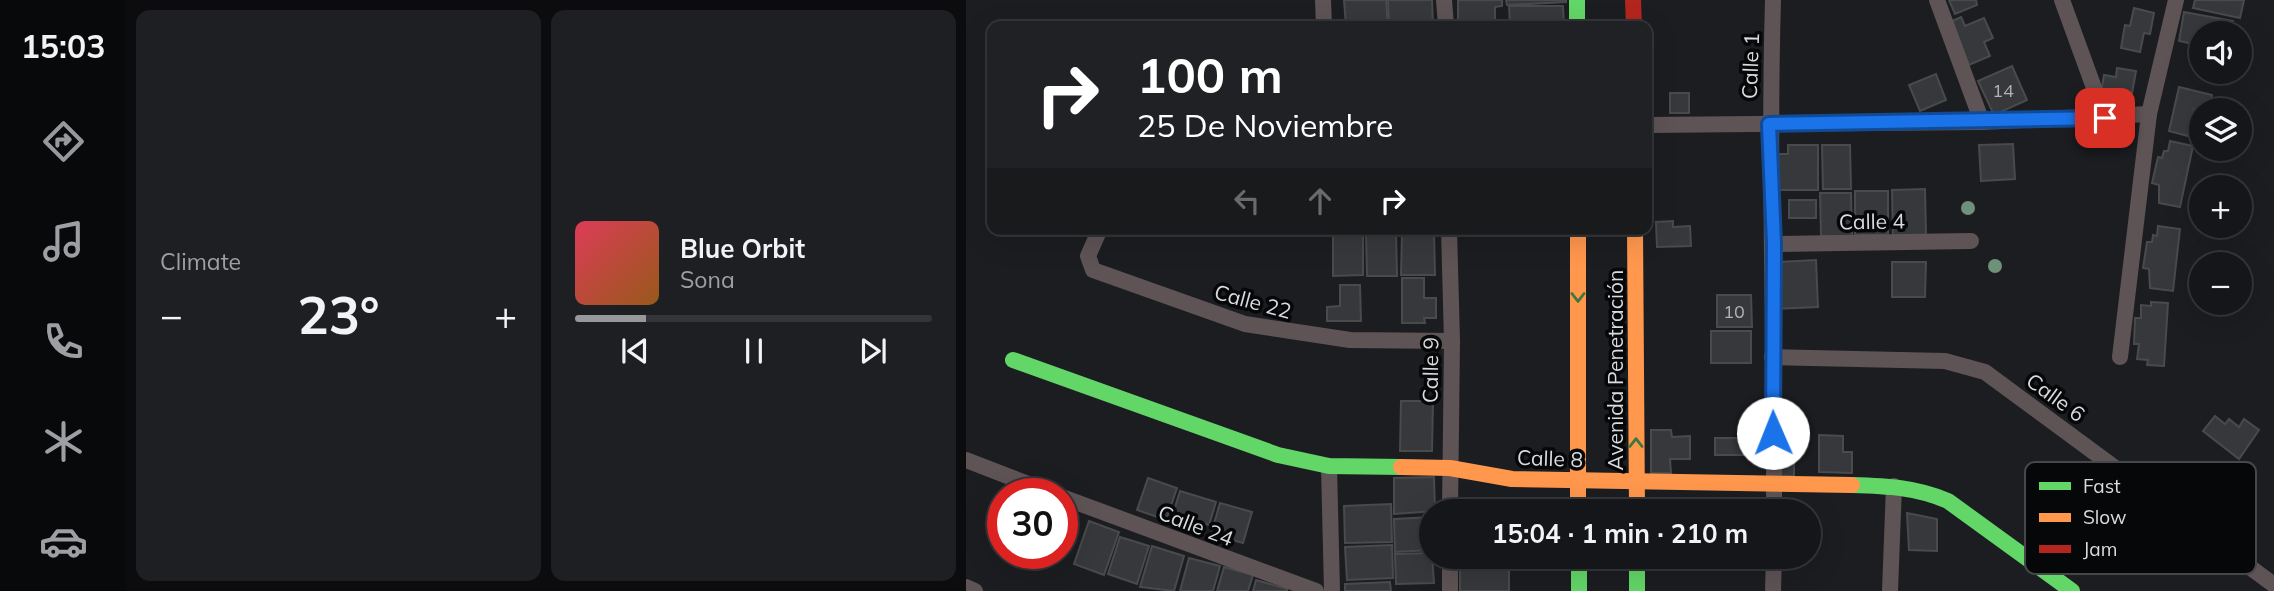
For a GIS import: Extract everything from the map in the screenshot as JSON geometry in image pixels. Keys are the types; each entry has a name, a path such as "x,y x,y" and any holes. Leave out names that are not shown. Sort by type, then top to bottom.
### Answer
{"street":[{"path":"1323,0 1324,21"},
{"path":"1444,0 1446,21"},
{"path":"1577,0 1577,21"},
{"path":"1633,0 1633,21"},
{"name":"Calle 1","path":"1773,0 1769,124 1774,244 1774,499"},
{"path":"1937,0 1982,122"},
{"path":"2062,0 2105,118"},
{"path":"2120,358 2149,114 2176,0"},
{"path":"1652,125 1982,122 2149,114"},
{"name":"Calle 22","path":"1097,235 1088,256 1093,270 1245,324 1350,340 1452,341"},
{"name":"Calle 9","path":"1449,235 1452,341 1450,499"},
{"name":"Avenida Penetración","path":"1578,235 1578,499"},
{"name":"Avenida Penetración","path":"1634,235 1637,499"},
{"name":"Calle 4","path":"1774,244 1971,241"},
{"name":"Calle 6","path":"1772,357 1945,361 1985,372 2107,462"},
{"name":"Calle 8","path":"1013,360 1278,455 1329,466 1450,468 1513,479 1637,484 1894,486 1927,492 1948,500 2025,557"},
{"path":"966,460 1013,478"},
{"path":"1329,466 1332,591"},
{"path":"1890,591 1894,486"},
{"name":"Calle 24","path":"1078,503 1316,591"},
{"path":"1450,569 1450,591"},
{"path":"1579,569 1579,591"},
{"path":"1637,569 1637,591"},
{"path":"1773,591 1774,569"},
{"name":"Calle 6","path":"2256,572 2274,585"},
{"name":"Calle 8","path":"2049,574 2072,591"},
{"path":"966,587 975,591"}],"building":[{"path":"1344,0 1386,0 1388,21 1346,21"},
{"path":"1388,0 1432,0 1433,21 1389,21"},
{"path":"1458,0 1502,0 1502,6 1495,7 1495,21 1458,21"},
{"path":"1506,0 1566,0 1566,2 1507,5"},
{"path":"1949,0 1976,0 1977,5 1955,14"},
{"path":"2195,0 2244,0 2240,18 2193,8"},
{"path":"1509,6 1563,6 1564,21 1510,21"},
{"path":"2134,8 2154,13 2150,34 2144,33 2140,52 2121,48 2125,25 2130,26"},
{"path":"2184,12 2233,21 2189,21 2189,43 2179,41"},
{"path":"1961,17 1965,26 1984,18 1993,38 1984,42 1990,56 1969,65 1952,21"},
{"path":"2012,66 2027,100 1994,115 1978,81"},
{"path":"2117,68 2136,71 2131,99 2101,93 2104,75 2116,77"},
{"path":"1936,74 1946,100 1920,111 1909,85"},
{"path":"2179,87 2212,95 2211,98 2189,98 2188,136 2169,131"},
{"path":"1670,93 1689,93 1689,113 1670,113"},
{"path":"2170,141 2189,145 2190,161 2180,207 2159,203 2159,185 2152,183 2158,157 2162,158 2164,151 2168,151"},
{"path":"2013,144 2015,179 1981,181 1979,145"},
{"path":"1788,145 1818,145 1818,190 1773,190 1772,154 1788,154"},
{"path":"1822,145 1850,145 1851,189 1823,189"},
{"path":"1925,189 1926,235 1893,235 1892,190"},
{"path":"1855,191 1888,191 1888,235 1855,235"},
{"path":"1820,193 1851,193 1852,236 1821,236"},
{"path":"1789,200 1816,200 1816,218 1789,218"},
{"path":"1673,221 1673,227 1690,226 1691,246 1657,247 1656,222"},
{"path":"2158,226 2180,229 2173,291 2150,288 2149,269 2143,268 2147,242 2152,242 2153,235 2157,236"},
{"path":"1333,235 1363,235 1363,275 1333,276"},
{"path":"1366,235 1396,235 1397,276 1367,276"},
{"path":"1402,235 1434,235 1435,275 1401,275"},
{"path":"1816,260 1818,307 1775,309 1779,262"},
{"path":"1892,262 1926,262 1925,297 1892,297"},
{"path":"1402,278 1424,278 1424,298 1436,298 1436,318 1424,318 1425,323 1402,323"},
{"path":"1340,285 1360,285 1361,321 1327,321 1327,307 1340,306"},
{"path":"1717,295 1751,295 1752,327 1717,327"},
{"path":"2151,302 2168,303 2164,366 2147,365 2148,360 2137,359 2139,344 2134,344 2135,318 2141,318 2141,305 2151,306"},
{"path":"1711,331 1751,331 1751,363 1711,363"},
{"path":"1401,401 1433,401 1432,451 1400,451"},
{"path":"2215,416 2225,424 2229,419 2239,427 2244,419 2259,430 2239,459 2203,431"},
{"path":"1651,430 1671,430 1672,437 1690,436 1690,459 1670,459 1671,473 1651,473"},
{"path":"1819,435 1843,436 1843,452 1852,452 1852,473 1819,472"},
{"path":"1715,438 1744,438 1744,455 1715,455"},
{"path":"1781,460 1794,461 1794,476 1780,476"},
{"path":"1434,477 1435,499 1419,499 1419,512 1394,514 1394,478"},
{"path":"1148,478 1177,488 1166,520 1137,510"},
{"path":"1180,491 1216,502 1209,525 1173,514"},
{"path":"1220,503 1252,512 1243,543 1211,534"},
{"path":"1391,504 1392,542 1345,543 1344,506"},
{"path":"1907,513 1937,519 1937,551 1909,550"},
{"path":"1419,518 1419,551 1395,552 1394,519"},
{"path":"1089,521 1119,532 1104,575 1078,565 1078,553"},
{"path":"1120,537 1149,546 1137,584 1108,574"},
{"path":"1392,545 1393,578 1347,580 1345,547"},
{"path":"1152,546 1184,556 1174,591 1140,587"},
{"path":"1419,553 1419,569 1433,569 1434,583 1396,584 1395,554"},
{"path":"1189,558 1220,566 1213,591 1180,591"},
{"path":"1224,567 1253,575 1248,591 1217,591"},
{"path":"1460,569 1509,569 1509,591 1460,591"},
{"path":"1256,580 1287,589 1287,591 1253,591"},
{"path":"1390,582 1391,591 1345,591 1345,584"}],"traffic: fast":[{"path":"1577,0 1577,21"},
{"path":"1013,360 1278,455 1329,466 1401,467"},
{"path":"1852,485 1913,490 1936,496 1948,501 2025,557"},
{"path":"1579,569 1579,591"},
{"path":"1637,569 1637,591"},
{"path":"2049,574 2072,591"}],"traffic: slow":[{"path":"1578,235 1578,499"},
{"path":"1635,235 1637,499"},
{"path":"1401,467 1450,468 1512,479 1852,485"}],"traffic: jam":[{"path":"1633,0 1634,21"}],"route":[{"path":"1773,433 1774,244 1769,124 2105,118"}]}
